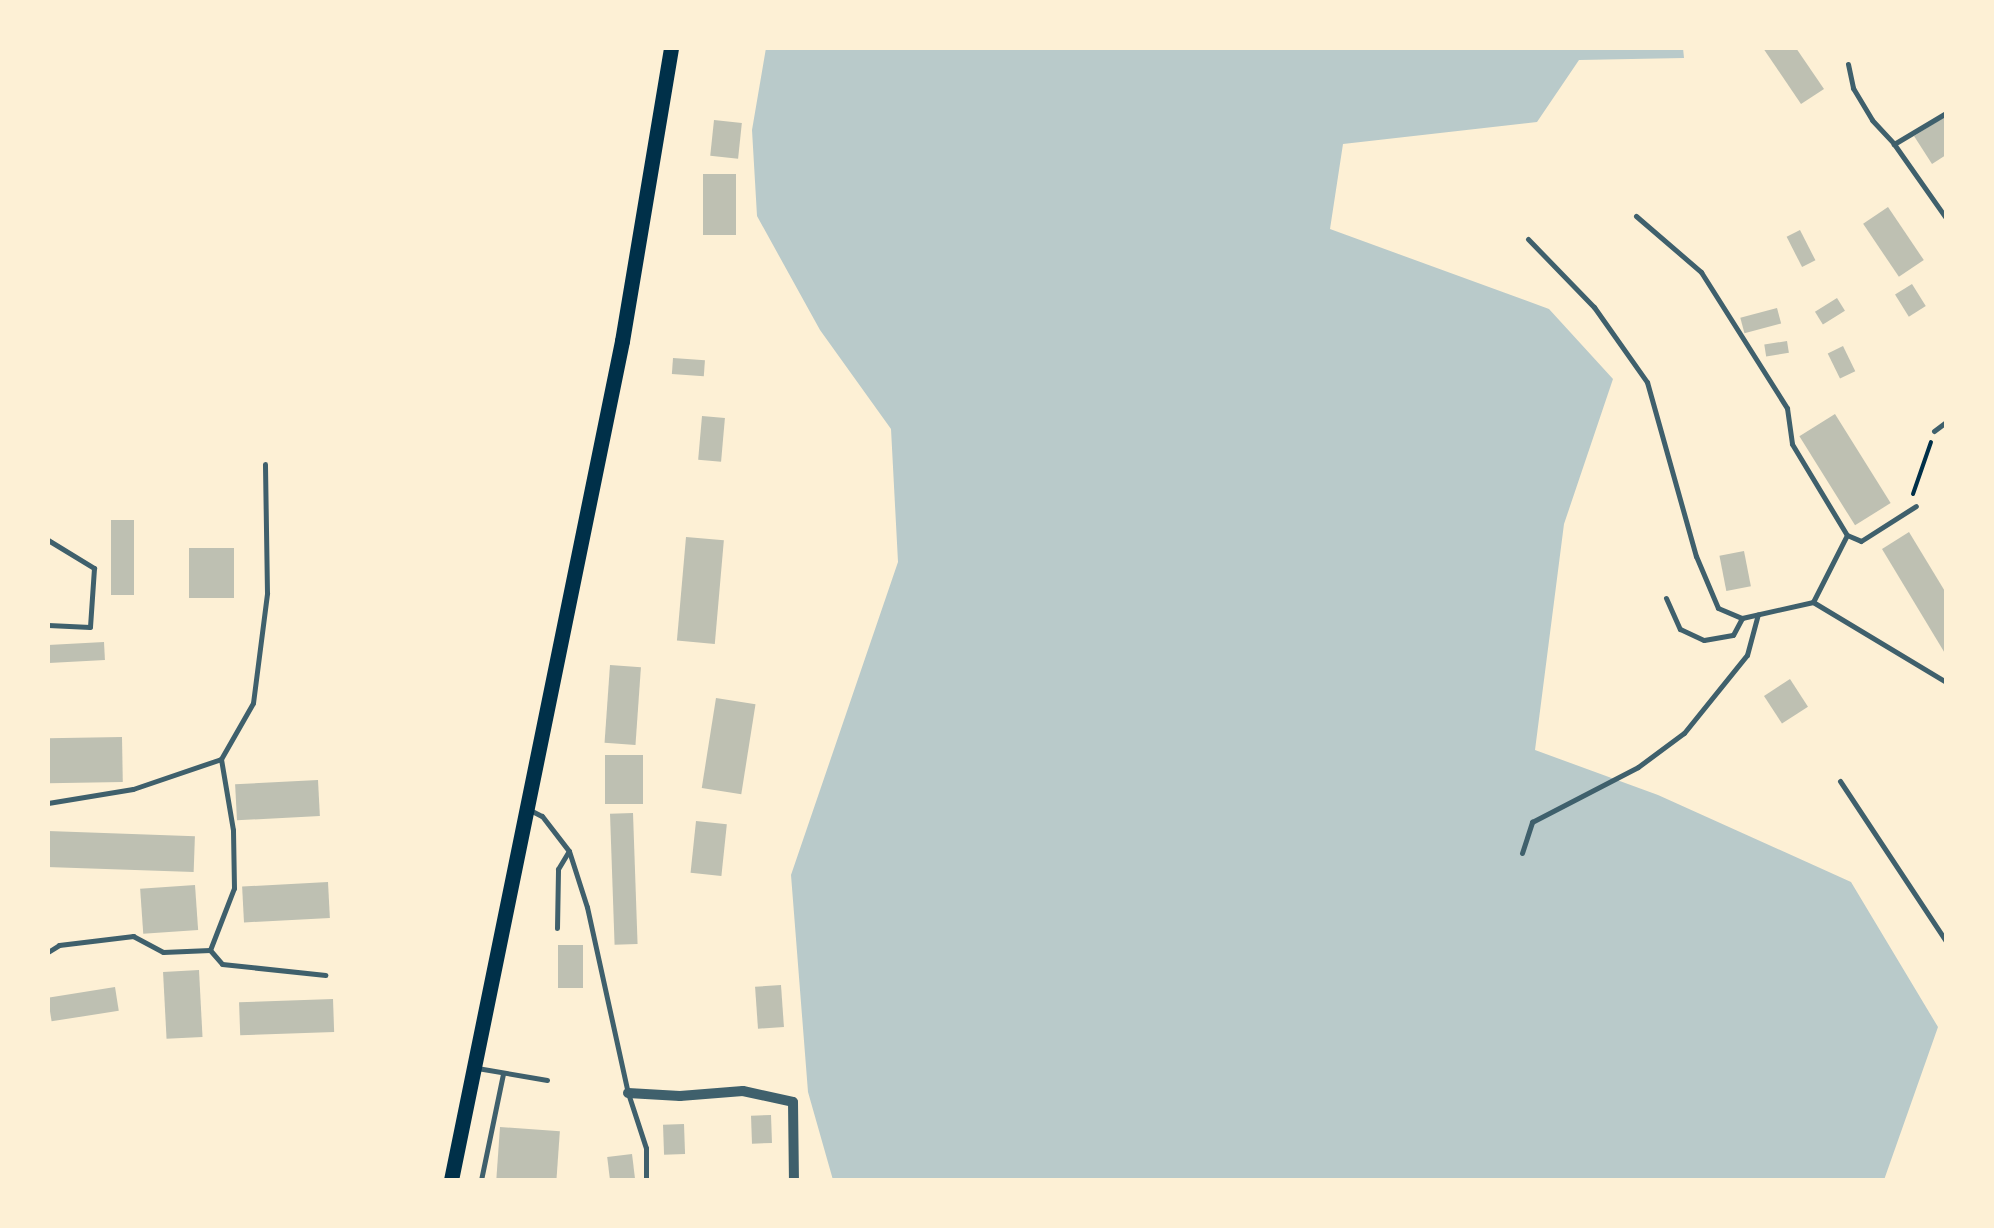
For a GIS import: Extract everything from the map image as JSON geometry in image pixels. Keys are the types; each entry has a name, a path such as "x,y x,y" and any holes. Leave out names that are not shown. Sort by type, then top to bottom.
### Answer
{"main road":[{"path":"451,1180 622,341 671,48"}],"street":[{"path":"628,1093 680,1096 742,1091 793,1102 794,1180"}],"lane":[{"path":"1848,64 1853,88 1872,120 1894,144 1946,218"},
{"path":"1894,144 1946,112"},
{"path":"1636,216 1701,272 1787,408 1792,444 1847,535 1861,540 1916,506"},
{"path":"1528,239 1594,307 1647,382 1696,556 1718,608 1742,618 1813,602 1946,682"},
{"path":"1934,431 1946,422"},
{"path":"210,950 234,888 233,830 221,759 253,703 267,593 264,464"},
{"path":"1813,602 1847,535"},
{"path":"48,540 94,568 90,627 48,625"},
{"path":"1666,598 1680,629 1704,640 1734,635 1742,618"},
{"path":"1522,853 1532,822 1638,767 1684,733 1747,654 1758,614"},
{"path":"48,803 133,789 221,759"},
{"path":"1840,781 1946,941"},
{"path":"526,809 542,816 568,851 587,907 628,1093 646,1148 646,1180"},
{"path":"558,928 558,870 568,851"},
{"path":"48,952 59,945 133,936 163,952 210,950"},
{"path":"210,950 222,964 324,975"},
{"path":"474,1067 547,1080"},
{"path":"481,1180 502,1074"}],"path":[{"path":"1912,499 1934,431"}],"shaded area":[{"path":"766,48 1683,48 1684,58 1579,60 1537,122 1343,144 1330,229 1549,309 1613,379 1564,524 1535,750 1658,795 1851,882 1938,1027 1884,1180 833,1180 808,1092 791,875 898,562 891,429 820,330 757,216 752,130"}],"building":[{"path":"1763,48 1796,48 1824,89 1801,104"},
{"path":"1946,116 1946,155 1932,164 1914,136"},
{"path":"714,120 742,123 738,159 710,156"},
{"path":"703,174 736,174 736,235 703,235"},
{"path":"1888,207 1924,260 1899,277 1863,224"},
{"path":"1800,230 1815,260 1802,267 1787,237"},
{"path":"1912,284 1926,306 1909,317 1895,295"},
{"path":"1837,298 1845,311 1823,324 1815,312"},
{"path":"1777,308 1781,323 1744,333 1740,318"},
{"path":"1787,341 1789,353 1766,356 1764,345"},
{"path":"1843,346 1855,371 1840,379 1828,353"},
{"path":"673,358 705,360 704,376 672,374"},
{"path":"1835,414 1891,503 1855,525 1799,436"},
{"path":"702,416 725,418 721,462 698,460"},
{"path":"111,520 134,520 134,595 111,595"},
{"path":"1909,532 1946,593 1946,655 1882,549"},
{"path":"686,537 724,540 715,644 677,641"},
{"path":"189,548 234,548 234,598 189,598"},
{"path":"1744,551 1751,586 1726,591 1719,556"},
{"path":"104,642 105,660 49,663 48,645"},
{"path":"610,665 641,667 635,745 605,743"},
{"path":"1790,679 1808,707 1782,724 1764,696"},
{"path":"716,698 756,704 741,794 702,788"},
{"path":"122,737 123,782 49,783 48,738"},
{"path":"605,755 643,755 643,804 605,804"},
{"path":"318,780 320,816 237,820 235,784"},
{"path":"633,813 638,944 615,945 610,814"},
{"path":"696,821 727,824 721,876 691,873"},
{"path":"48,831 195,836 194,872 48,867"},
{"path":"328,882 330,918 244,922 242,887"},
{"path":"195,885 198,930 143,934 140,889"},
{"path":"558,945 583,945 583,988 558,988"},
{"path":"199,970 203,1037 167,1039 163,972"},
{"path":"781,985 784,1027 758,1029 755,987"},
{"path":"115,987 119,1011 52,1021 48,998"},
{"path":"333,999 334,1032 240,1035 239,1002"},
{"path":"771,1115 772,1143 752,1144 751,1116"},
{"path":"684,1124 685,1154 664,1155 663,1125"},
{"path":"500,1127 560,1131 556,1180 496,1180"},
{"path":"632,1154 635,1180 610,1180 607,1157"}]}
